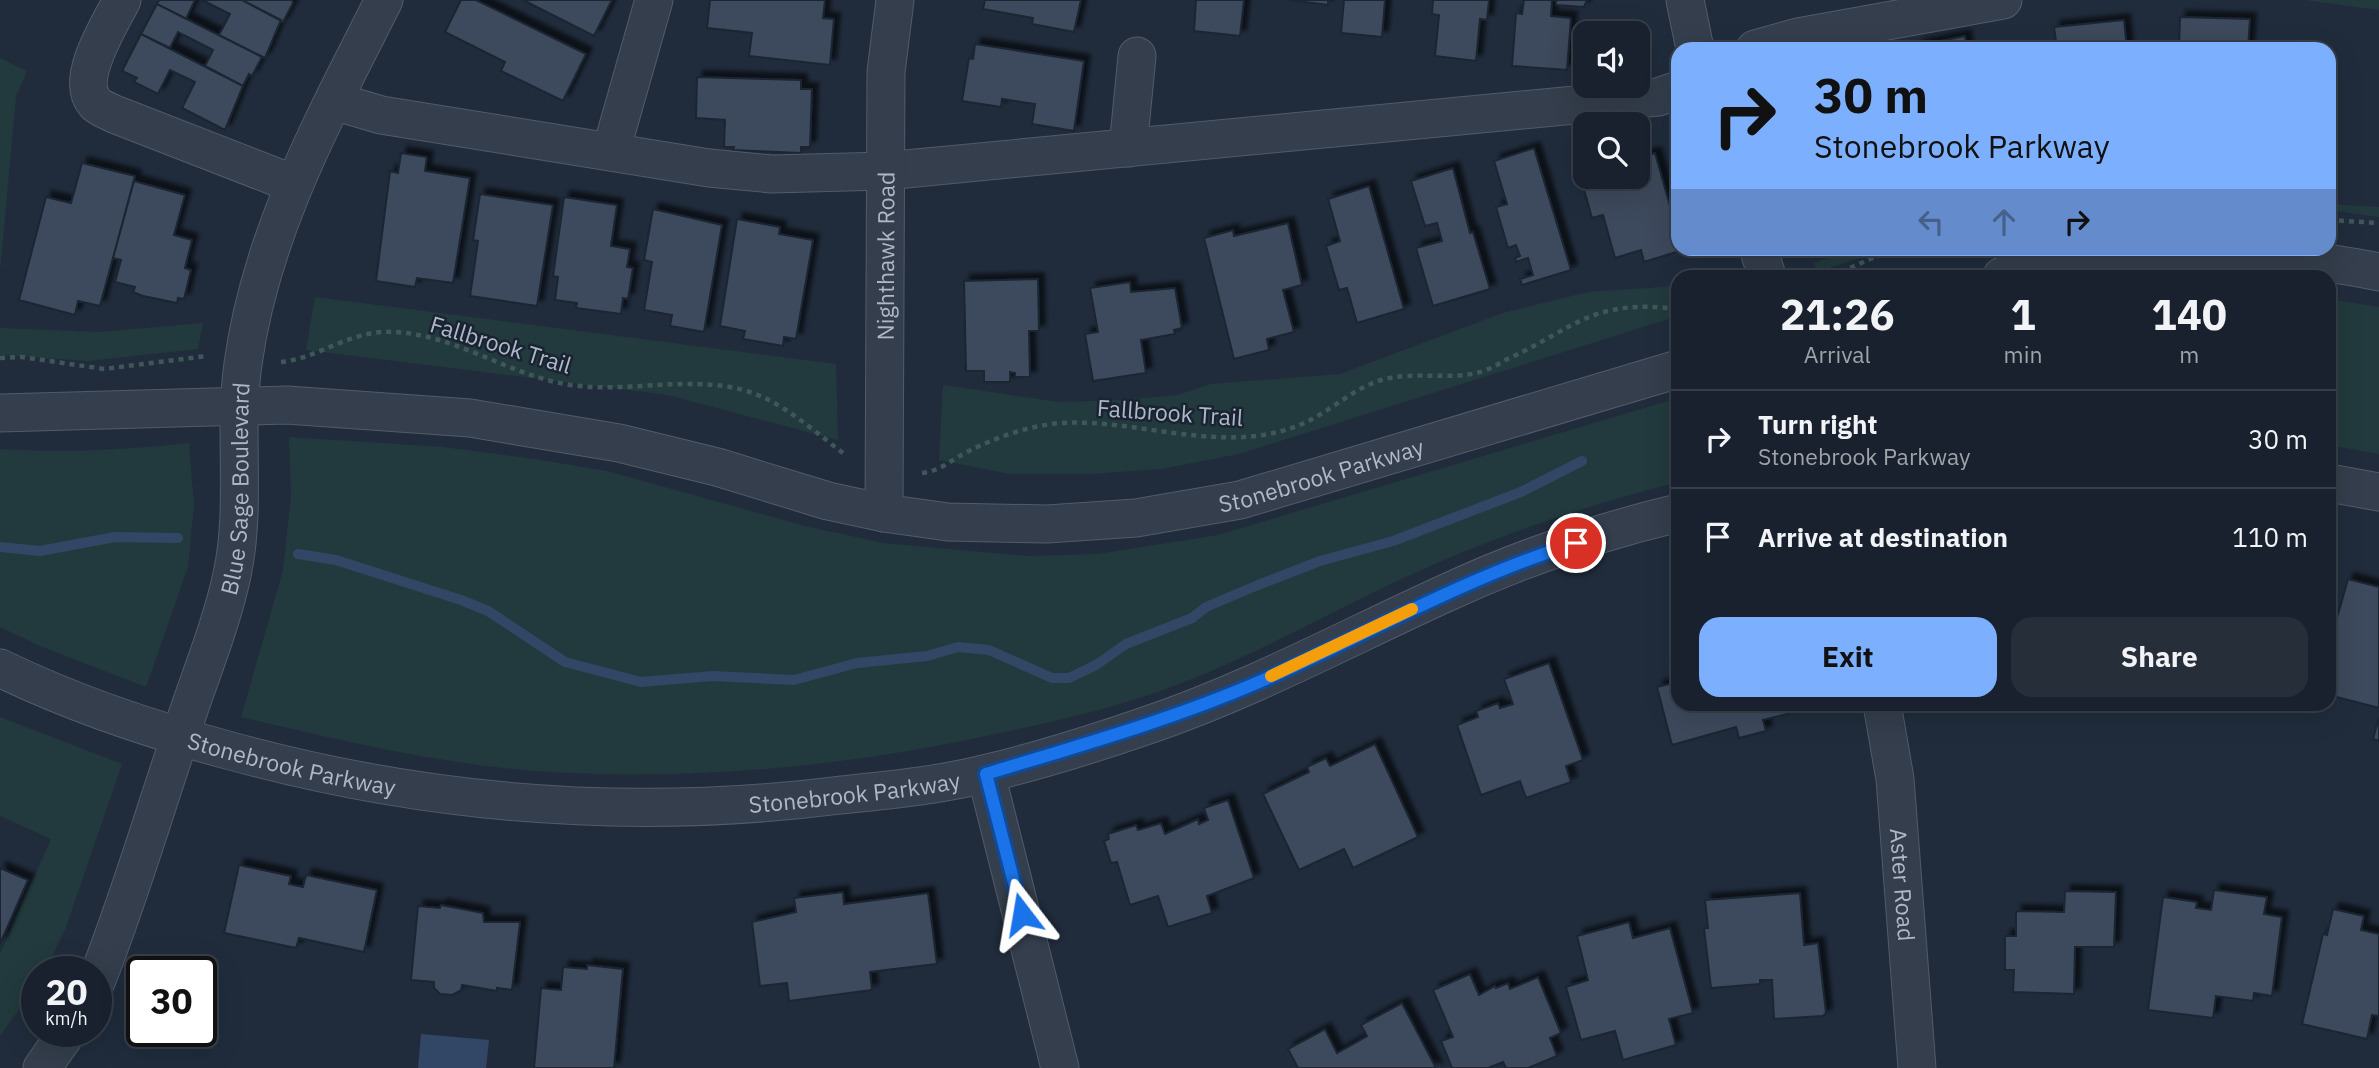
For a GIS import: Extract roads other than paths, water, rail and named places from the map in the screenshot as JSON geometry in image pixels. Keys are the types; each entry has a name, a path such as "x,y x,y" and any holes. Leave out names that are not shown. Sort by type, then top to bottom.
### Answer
{"street":[{"path":"122,0 89,72 87,87 95,103 114,114 294,184"},
{"name":"Blue Sage Boulevard","path":"107,956 124,913 232,575 241,483 240,406 243,364 257,292 294,184 384,0"},
{"path":"611,151 654,0"},
{"name":"Nighthawk Road","path":"884,513 886,72 895,0"},
{"path":"1685,0 1694,42"},
{"path":"1780,42 1996,1"},
{"path":"1128,148 1137,56"},
{"path":"334,101 381,115 709,168 772,174 885,171 1658,97 1671,92"},
{"path":"2035,270 2080,262 2183,256"},
{"path":"2245,256 2379,272"},
{"name":"Stonebrook Parkway","path":"0,413 240,406 353,408 525,426 619,443 717,467 828,501 884,513 948,522 1092,523 1187,511 1240,500 1671,371"},
{"path":"2336,484 2379,492"},
{"name":"Stonebrook Parkway","path":"0,668 119,718 179,738 309,773 442,796 549,807 657,809 764,805 898,789 986,774 1149,724 1258,682 1450,591 1550,551 1671,515"},
{"name":"Aster Road","path":"1883,711 1895,779 1917,1068"},
{"path":"986,774 1060,1068"},
{"path":"42,1068 57,1047"}],"water":[{"path":"421,1034 489,1040 486,1068 418,1068"}],"waterway":[{"path":"298,554 336,560 461,600 488,611 565,662 641,682 713,676 794,680 857,663 927,656 958,647 989,650 1052,678 1069,678 1096,665 1126,644 1192,618 1206,607 1258,585 1320,561 1393,541 1521,492 1582,461"},
{"path":"0,547 40,551 115,537 178,538"}]}
